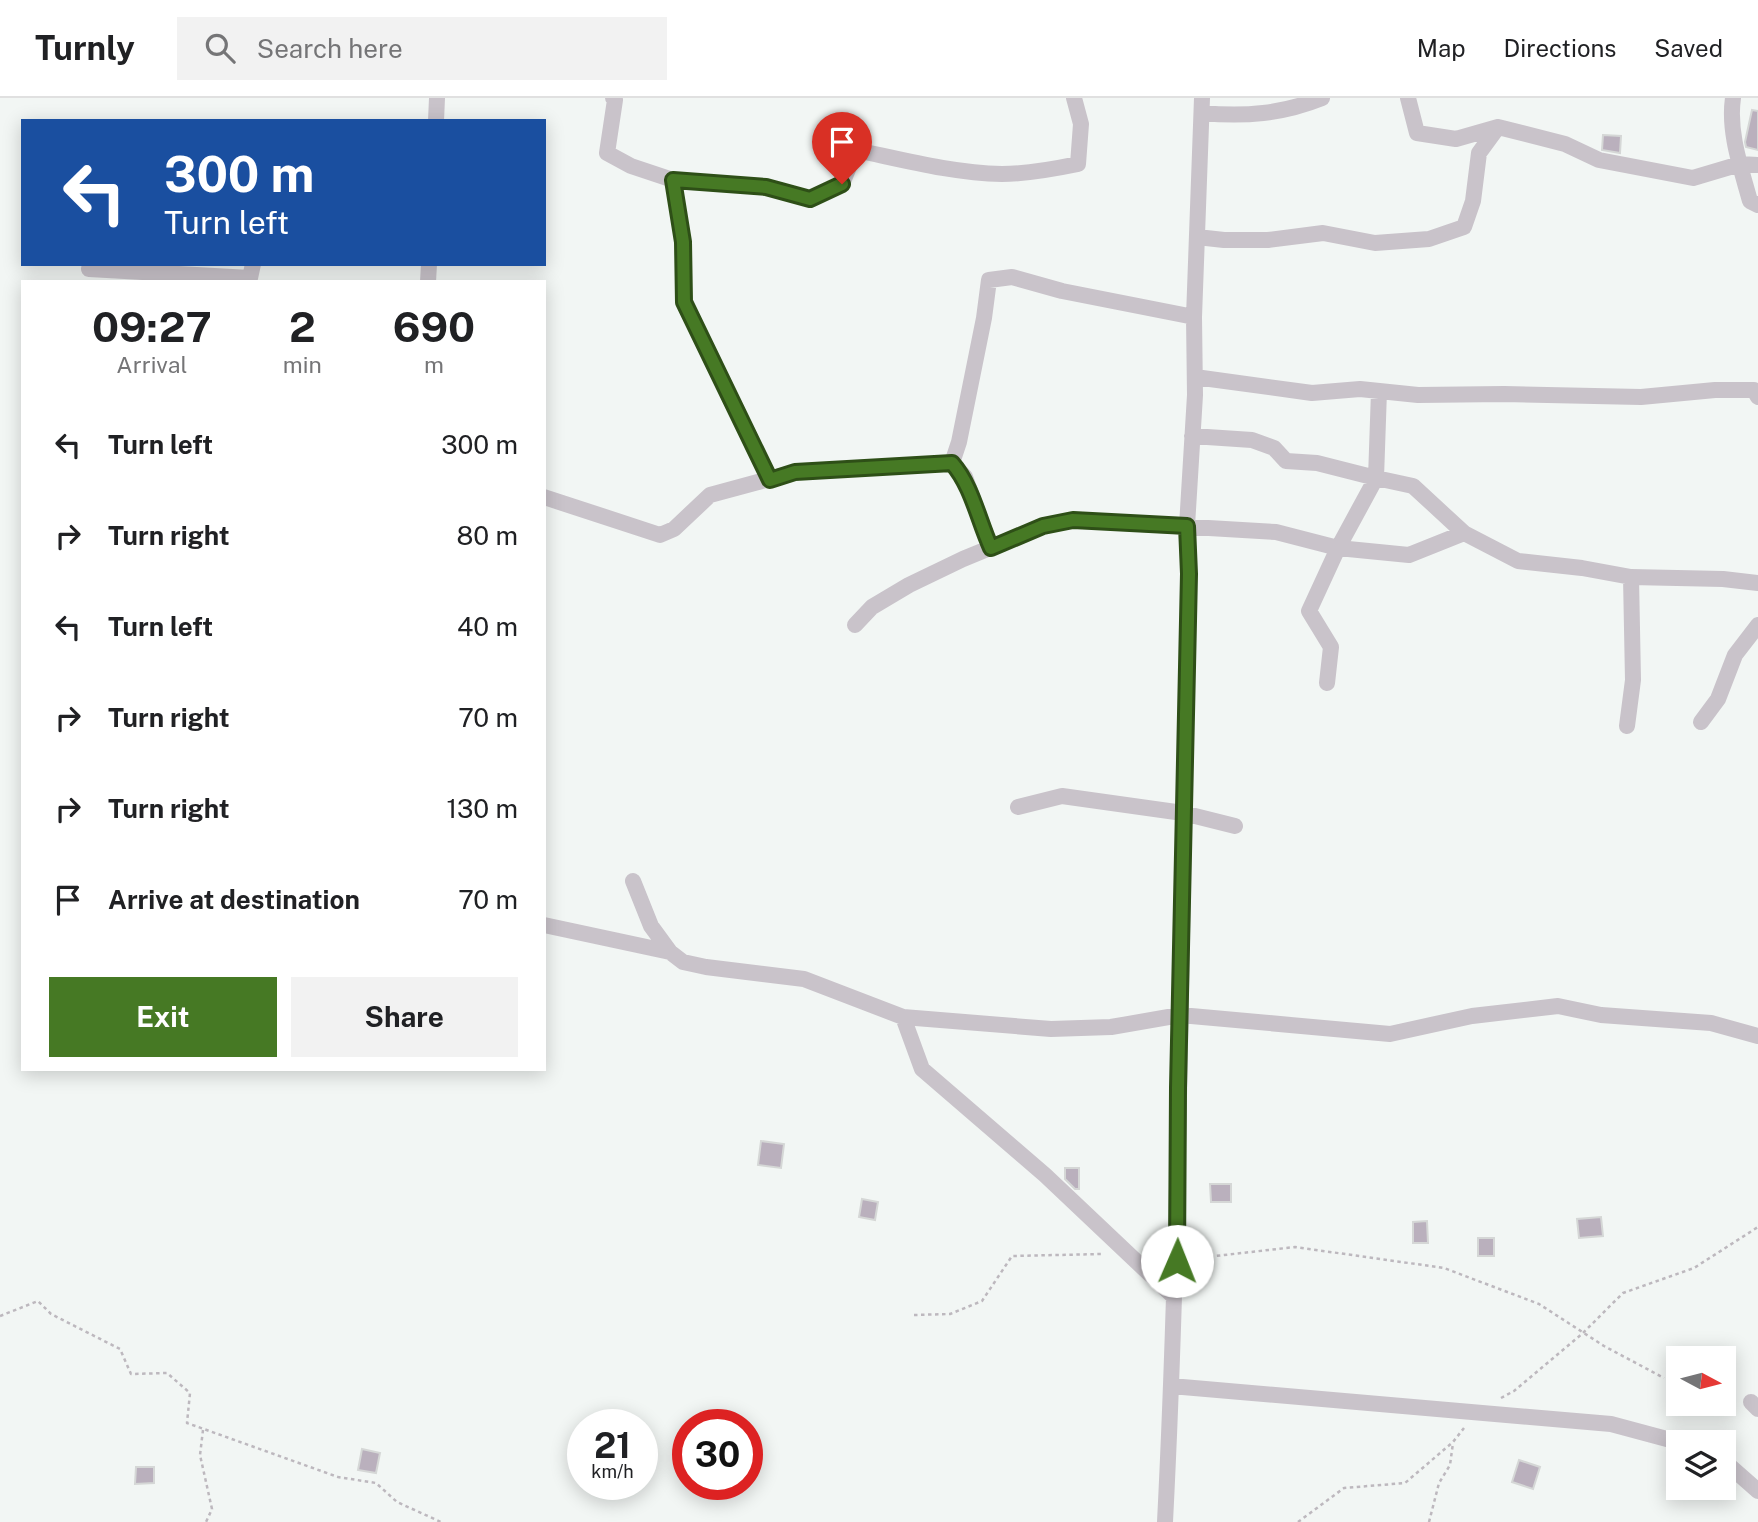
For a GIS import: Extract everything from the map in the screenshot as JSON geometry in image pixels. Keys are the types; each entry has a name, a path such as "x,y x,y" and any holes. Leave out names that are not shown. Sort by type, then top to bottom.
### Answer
{"street":[{"path":"436,119 437,98"},
{"path":"613,98 615,100 607,153 631,166 673,180 766,187 810,199 842,184 856,150 932,166 1002,174 1078,164 1081,124 1074,98"},
{"path":"1165,1522 1177,1261 1189,574 1187,526 1195,377 1194,317 1202,106 1234,116 1295,109 1322,98"},
{"path":"1408,98 1416,133 1456,139 1498,127 1565,144 1599,160 1693,178 1740,164 1758,165"},
{"path":"1733,98 1733,128 1740,164 1750,201 1758,205"},
{"path":"1197,237 1268,240 1323,233 1375,243 1429,239 1464,227 1473,201 1479,153 1498,127"},
{"path":"673,180 683,242 684,302 770,480"},
{"path":"90,266 89,270 143,277 250,278 253,266"},
{"path":"952,463 959,442 989,280 1012,276 1062,291 1194,317"},
{"path":"1195,377 1312,393 1360,389 1419,395 1641,397 1715,390 1755,390 1758,397"},
{"path":"1327,683 1331,647 1309,611 1338,548 1376,478 1378,391"},
{"path":"1192,436 1252,440 1274,448 1286,461 1317,463 1413,486 1464,533 1518,561 1631,576 1758,583"},
{"path":"546,498 660,535 674,529 710,495 795,472 952,463"},
{"path":"952,463 965,477 979,522 991,548"},
{"path":"855,625 872,607 909,585 1043,526 1073,520 1276,532 1338,548 1409,555 1464,533"},
{"path":"1627,726 1633,680 1631,576"},
{"path":"1701,722 1718,699 1735,655 1758,625"},
{"path":"1018,807 1062,796 1183,813 1235,826"},
{"path":"633,881 651,926 670,952 683,962 816,982 903,1017 1051,1029 1111,1027 1180,1014 1390,1034 1472,1016 1558,1006 1601,1015 1711,1023 1758,1036"},
{"path":"546,925 670,952"},
{"path":"903,1017 922,1069 1045,1175 1174,1297"},
{"path":"1171,1386 1611,1424 1666,1439"},
{"path":"1736,1472 1758,1491"}],"path":[{"path":"1297,1522 1344,1488 1405,1483 1453,1442 1477,1411 1514,1391 1583,1333 1623,1293 1695,1268 1758,1227"},
{"path":"1177,1261 1295,1247 1444,1268 1539,1304 1583,1333 1664,1378"},
{"path":"914,1315 950,1314 982,1301 1012,1256 1128,1254"},
{"path":"0,1316 38,1301 51,1314 120,1349 131,1374 167,1373 190,1393 187,1423 338,1477 376,1483 397,1502 441,1522"},
{"path":"204,1429 200,1455 212,1509 206,1522"},
{"path":"1429,1522 1439,1483 1450,1465 1453,1442"}],"building":[{"path":"1752,110 1758,111 1758,150 1746,147 1745,142"},
{"path":"1603,135 1621,136 1620,153 1602,150"},
{"path":"761,1141 784,1144 781,1168 758,1165"},
{"path":"1065,1168 1079,1168 1079,1189 1075,1189 1065,1179"},
{"path":"1210,1184 1231,1184 1231,1202 1211,1202"},
{"path":"862,1199 878,1202 875,1220 859,1217"},
{"path":"1601,1217 1603,1236 1579,1238 1577,1219"},
{"path":"1427,1221 1428,1243 1413,1243 1413,1222"},
{"path":"1478,1238 1494,1238 1494,1256 1478,1256"},
{"path":"362,1449 380,1453 376,1473 358,1470"},
{"path":"1519,1460 1540,1467 1533,1489 1512,1482"},
{"path":"136,1467 154,1467 154,1483 135,1484"}],"route":[{"path":"842,184 810,199 766,187 673,180 683,242 684,302 770,480 795,472 952,463 965,477 979,522 991,548 1043,526 1073,520 1187,526 1189,574 1177,1261"}]}
